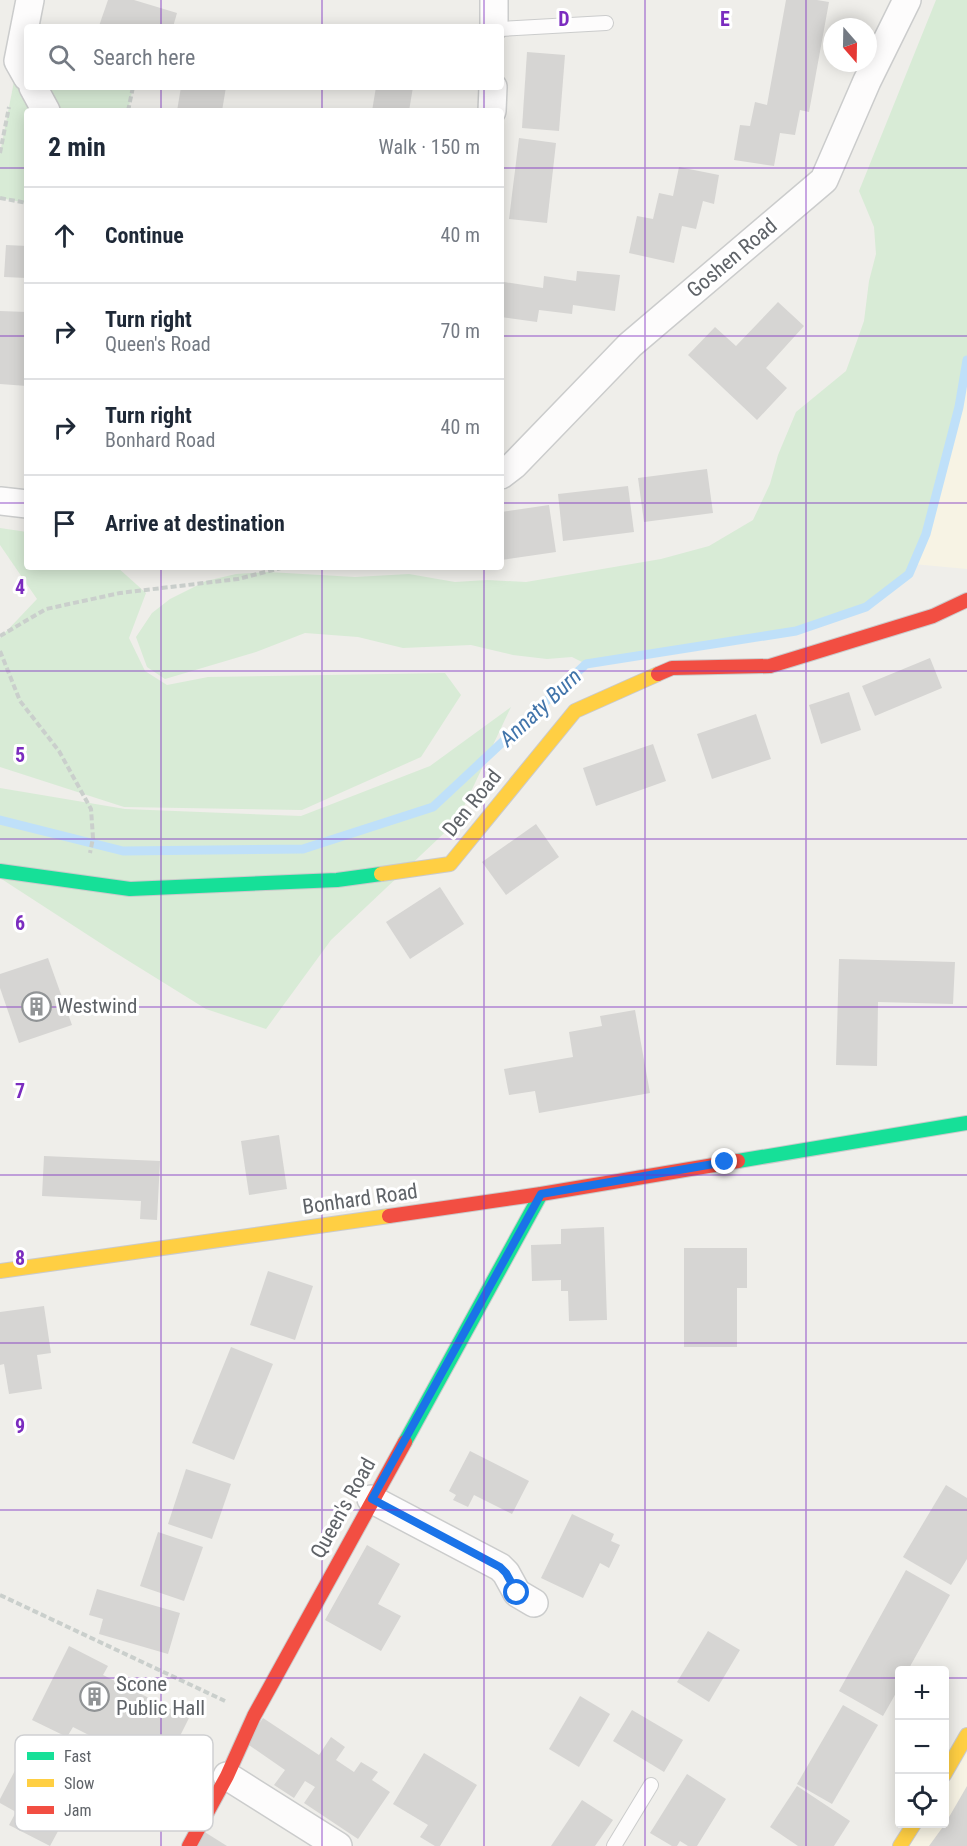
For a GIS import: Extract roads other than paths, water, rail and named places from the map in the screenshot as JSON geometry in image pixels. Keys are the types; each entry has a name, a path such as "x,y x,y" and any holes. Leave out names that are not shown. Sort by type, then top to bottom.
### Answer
{"street":[{"path":"25,24 30,0"},
{"path":"494,0 494,24"},
{"name":"Goshen Road","path":"505,466 630,345 824,180 867,81 907,0"},
{"path":"24,30 18,61 24,72"},
{"path":"35,90 44,108"},
{"path":"492,108 493,90"},
{"path":"0,501 24,504"},
{"name":"Den Road","path":"0,872 130,889 337,880 450,864 575,711 672,668 770,666 933,616 967,600"},
{"name":"Bonhard Road","path":"0,1271 541,1194 967,1122"},
{"name":"Queen's Road","path":"213,1802 254,1716 541,1194"},
{"path":"372,1499 500,1567 517,1593 534,1603"},
{"path":"946,1774 967,1735"},
{"path":"227,1776 338,1846"},
{"path":"900,1846 911,1828"},
{"name":"Queen's Road","path":"189,1846 197,1831"}],"lane":[{"path":"504,29 606,22"},
{"path":"614,1846 651,1785"}],"waterway":[{"name":"Annaty Burn","path":"0,820 123,851 303,849 433,807 586,664 796,631 866,607 909,574 926,534 959,407 967,360"}],"place":[{"name":"Westwind","path":"36,1006"},
{"name":"Scone Public Hall","path":"95,1696"}]}
